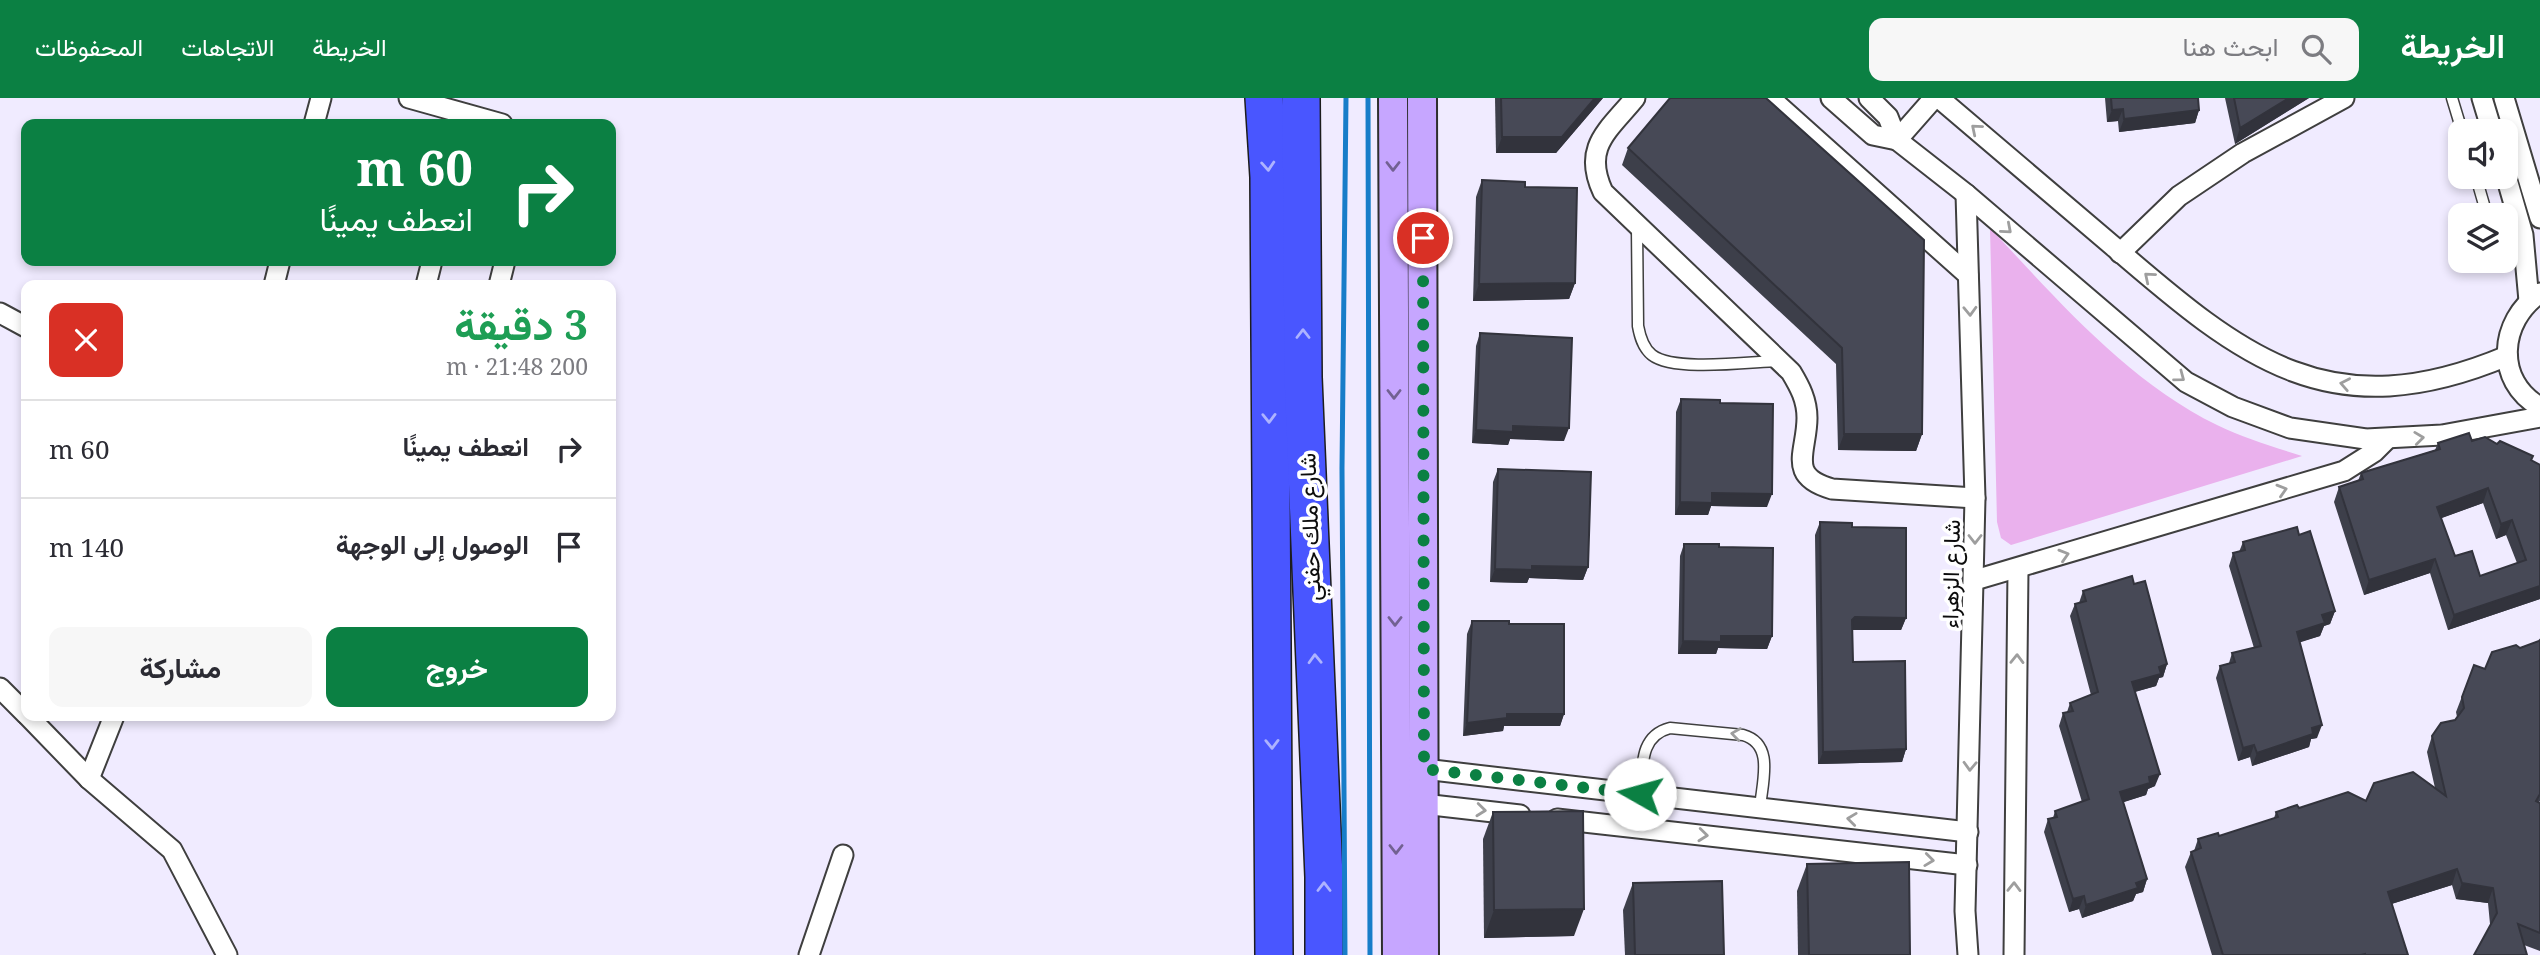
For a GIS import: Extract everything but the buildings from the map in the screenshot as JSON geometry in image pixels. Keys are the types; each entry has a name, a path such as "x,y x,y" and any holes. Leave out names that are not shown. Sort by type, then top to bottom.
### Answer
{"highway":[{"name":"شارع ملك حفني","path":"1264,98 1324,877 1324,955"},
{"name":"شارع ملك حفني","path":"1274,955 1285,378 1301,98"}],"street":[{"path":"315,119 321,98"},
{"path":"410,98 466,119"},
{"path":"1393,98 1397,955"},
{"path":"1422,98 1424,955"},
{"path":"1635,98 1595,150 1594,172 1603,192 1781,361 1804,394 1807,420 1801,460 1806,475 1818,485 1832,489 1975,498"},
{"path":"1770,98 1968,275"},
{"path":"1831,98 1873,135 1897,140 1966,194 2186,382 2254,416 2290,428 2345,437 2387,439 2455,433 2540,418"},
{"path":"1869,98 1888,117 1897,140"},
{"path":"1897,140 1936,98 2213,330 2262,359 2290,371 2352,386 2419,384 2462,375 2507,356"},
{"path":"2120,253 2179,196 2243,153 2344,98"},
{"path":"2482,98 2488,119"},
{"path":"2504,98 2540,218"},
{"path":"2510,189 2523,235 2534,297 2516,316 2508,336 2507,356 2515,382 2540,407"},
{"name":"شارع الزهراء","path":"1966,194 1975,498 1967,865 1968,955"},
{"path":"0,313 21,324"},
{"path":"1975,580 2344,471 2374,452 2387,439"},
{"path":"2014,955 2018,569"},
{"path":"0,688 21,709"},
{"path":"33,721 89,779 172,850 227,955"},
{"path":"89,779 112,721"},
{"path":"1424,769 1968,832"},
{"path":"1423,804 1967,865"},
{"path":"809,955 843,855"}],"lane":[{"path":"2452,98 2458,119"},
{"path":"1637,225 1638,326 1642,342 1652,355 1666,362 1682,363 1781,361"},
{"path":"2518,258 2527,263"},
{"path":"1640,794 1645,747 1659,731 1670,728 1743,735 1754,738 1762,746 1765,758 1760,808"}],"shaded area":[{"path":"1990,228 2095,337 2153,385 2184,407 2217,425 2302,456 2011,545 2001,538 1997,522"}],"railway":[{"path":"1345,955 1342,468 1346,98"},
{"path":"1368,98 1370,955"}],"route":[{"path":"1423,238 1424,769 1640,794"}]}
